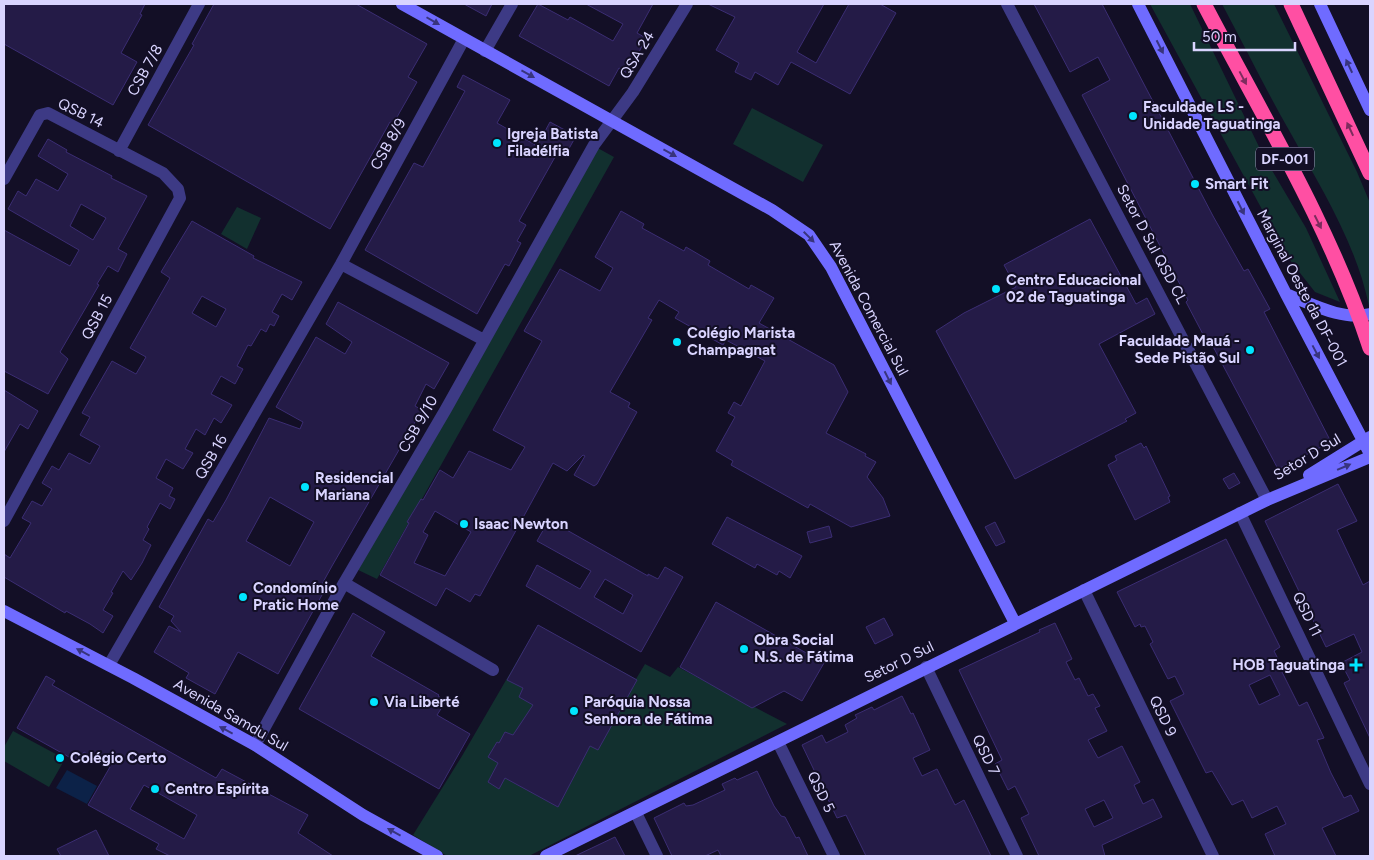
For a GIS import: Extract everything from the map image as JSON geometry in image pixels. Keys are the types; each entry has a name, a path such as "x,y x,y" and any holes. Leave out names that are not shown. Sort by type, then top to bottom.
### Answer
{"highway":[{"name":"DF-001","path":"1204,4 1365,315 1370,348"},
{"path":"1291,4 1370,173"}],"main road":[{"name":"Avenida Comercial Sul","path":"402,4 772,210 809,235 832,267 1015,623"},
{"name":"Marginal Oeste da DF-001","path":"1138,4 1286,294 1367,440 1370,455"},
{"path":"1320,4 1370,110"},
{"path":"1286,294 1331,312 1365,315"},
{"name":"Setor D Sul","path":"1267,500 1367,440"},
{"name":"Setor D Sul","path":"546,856 1240,513 1370,455"},
{"name":"Avenida Samdu Sul","path":"4,611 109,665 255,745 363,815 437,856"}],"street":[{"name":"CSB 7/8","path":"119,151 199,4"},
{"path":"485,50 512,4"},
{"name":"QSA 24","path":"611,121 633,92 686,4"},
{"name":"Setor D Sul QSD CL","path":"1007,4 1267,500"},
{"name":"CSB 8/9","path":"341,264 464,39"},
{"name":"QSB 14","path":"4,179 40,114 48,112 119,151"},
{"name":"CSB 9/10","path":"255,745 344,584 594,146 611,121"},
{"name":"QSB 15","path":"4,521 180,198 178,189 163,173 119,151"},
{"path":"341,264 484,340"},
{"name":"QSB 16","path":"109,665 341,264"},
{"name":"QSD 11","path":"1240,513 1370,784"},
{"path":"344,584 493,670"},
{"name":"QSD 9","path":"1084,590 1213,856"},
{"name":"QSD 7","path":"926,667 1017,856"},
{"name":"QSD 5","path":"778,742 834,856"},
{"path":"636,813 657,856"}],"green space":[{"path":"1150,4 1190,4 1263,155 1306,228 1340,302 1315,292 1289,259"},
{"path":"1222,4 1274,4 1357,172 1370,203 1369,306 1356,260 1336,216"},
{"path":"752,108 823,145 803,182 733,144"},
{"path":"594,146 614,157 377,579 354,568"},
{"path":"237,207 261,218 247,249 221,234"},
{"path":"538,625 636,679 645,664 670,677 678,667 787,724 529,856 447,856 413,835 462,756"},
{"path":"13,731 65,759 49,787 4,761 4,747"}],"water":[{"path":"67,770 97,786 87,804 56,788"}],"building":[{"path":"4,4 145,4 140,14 142,15 121,53 137,62 113,105 4,44"},
{"path":"214,4 356,4 427,44 408,77 417,82 393,124 390,122 330,229 148,125 194,45 192,44"},
{"path":"464,4 492,4 486,16"},
{"path":"538,4 568,20 570,17 613,41 623,24 586,4 653,4 637,33 646,38 637,56 627,73 619,68 609,86 519,36"},
{"path":"708,4 824,4 797,52 816,63 849,4 880,4 896,13 850,94 791,62 778,85 755,72 751,80 735,72 739,63 716,50 735,17"},
{"path":"1034,4 1102,4 1213,216 1244,271 1248,269 1270,309 1264,312 1331,442 1278,469 1209,339 1206,340 1186,302 1188,300 1082,95 1110,80 1098,57 1070,72"},
{"path":"463,75 510,100 497,123 537,146 550,122 576,136 566,154 559,150 519,221 526,225 517,241 521,243 509,266 505,264 477,314 365,250 414,163 423,167 465,91 457,87"},
{"path":"48,139 67,150 66,152 112,176 111,178 147,196 118,249 127,254 118,272 108,266 60,352 68,359 48,394 4,371 4,230 70,266 79,250 8,209 18,191 26,196 36,179 58,191 68,174 38,156","holes":["81,204 106,218 93,240 70,226"]},
{"path":"621,211 644,224 642,228 684,251 686,247 710,261 708,265 749,289 751,285 774,298 759,323 834,365 848,392 826,433 866,454 865,456 876,462 867,477 883,498 890,516 851,527 810,504 808,508 731,465 733,461 716,451 735,417 728,413 734,402 741,406 765,361 726,340 723,345 675,318 679,312 659,300 648,318 652,320 610,392 630,403 628,407 637,412 597,484 594,486 574,475 585,456 583,455 567,471 553,463 480,596 475,594 470,602 446,588 436,606 380,575 409,523 407,522 421,499 423,500 440,470 453,478 469,451 511,470 525,447 493,430 542,341 524,331 560,269 600,291 613,268 595,257","holes":["435,511 471,532 445,576 414,563 428,535 423,532"]},
{"path":"1090,219 1136,304 1147,298 1155,314 1099,344 1136,413 1125,419 1127,421 1015,479 936,331 964,313 1016,287 1004,265"},
{"path":"192,221 254,256 253,258 302,282 292,300 282,294 272,312 279,316 274,326 270,324 266,332 261,329 251,346 248,345 237,366 243,369 235,384 221,376 211,394 232,405 221,423 214,418 205,435 196,429 185,449 193,453 183,469 166,459 156,478 173,488 169,496 175,499 170,509 160,503 147,527 149,529 143,540 151,545 142,563 131,580 123,571 111,592 113,593 103,610 113,616 103,633 4,577 4,554 10,558 31,523 22,518 32,501 42,506 52,489 42,483 52,466 59,470 69,453 90,464 100,446 80,435 90,417 82,413 112,361 136,374 146,357 130,348 170,278 161,272","holes":["202,296 226,309 216,327 192,313"]},
{"path":"338,302 449,363 434,389 426,384 415,406 422,410 322,584 327,586 278,674 238,652 215,694 186,678 189,673 154,652 169,626 181,632 171,621 174,616 159,607 208,519 213,522 226,500 269,418 300,429 303,422 276,407 316,337 345,354 352,342 326,324","holes":["270,497 314,522 290,566 246,541"]},
{"path":"4,390 38,411 28,429 20,424 4,452"},
{"path":"1141,443 1144,448 1146,446 1170,496 1168,497 1170,502 1135,520 1108,465 1117,460 1115,456"},
{"path":"1234,473 1240,483 1229,489 1223,479"},
{"path":"1338,484 1357,521 1337,530 1363,585 1370,581 1370,738 1344,683 1350,680 1341,663 1362,652 1354,634 1326,647 1265,521"},
{"path":"727,517 802,556 790,578 779,571 777,575 757,564 755,568 712,544"},
{"path":"549,520 648,576 648,574 658,579 665,567 683,577 641,652 526,586 537,565 580,589 591,571 537,541","holes":["605,579 633,595 623,614 594,597"]},
{"path":"995,522 1005,542 996,546 985,527"},
{"path":"829,526 832,537 810,543 807,532"},
{"path":"1226,539 1280,647 1274,651 1283,669 1281,670 1299,706 1307,702 1324,738 1317,740 1331,773 1344,798 1351,795 1359,811 1322,828 1336,856 1275,856 1265,834 1286,824 1277,806 1252,818 1243,800 1232,805 1212,771 1206,773 1170,701 1184,694 1175,676 1168,679 1150,644 1153,642 1145,626 1141,627 1140,624 1135,627 1117,592","holes":["1270,675 1280,695 1259,705 1249,685"]},
{"name":"Obra Social N.S. de Fátima","path":"716,602 824,663 802,701 784,691 752,708 680,667"},
{"name":"Via Liberté","path":"353,613 385,632 371,656 439,695 446,701 437,715 470,734 439,789 299,709"},
{"path":"884,618 893,635 875,644 866,627"},
{"path":"1055,623 1072,659 1066,662 1075,680 1079,678 1088,696 1093,694 1100,706 1095,708 1107,731 1088,740 1098,758 1122,746 1140,782 1134,785 1143,804 1153,799 1162,817 1102,845 1105,856 1039,856 1021,818 1029,814 1015,786 1008,790 995,764 1002,760 959,670 1040,632 1039,630","holes":["1104,800 1113,818 1094,827 1085,809"]},
{"name":"Paróquia Nossa Senhora de Fátima","path":"538,625 637,680 598,750 590,746 558,807 505,778 499,789 488,782 498,763 488,757 505,732 513,735 533,705 519,697 523,688 507,680"},
{"path":"46,676 55,681 52,685 216,778 222,769 308,815 298,833 333,856 170,856 156,849 159,844 88,805 110,767 84,752 78,762 17,728","holes":["144,785 197,815 184,839 130,809"]},
{"path":"902,696 911,714 913,713 930,750 913,758 922,776 937,769 955,805 964,800 991,856 866,856 846,815 837,818 802,745 822,735 826,743 848,732 845,725 857,718 855,715 872,707 874,710"},
{"path":"757,771 774,806 781,816 785,817 796,838 799,837 808,856 721,856 718,850 705,856 672,856 654,818 684,803 686,806 693,805 725,790 722,784"},
{"path":"96,830 109,856 61,856 57,849"},
{"path":"615,837 625,856 575,856"}],"place":[{"name":"Faculdade LS - Unidade Taguatinga","path":"1133,116"},
{"name":"Igreja Batista Filadélfia","path":"497,143"},
{"name":"Smart Fit","path":"1195,184"},
{"name":"Centro Educacional 02 de Taguatinga","path":"996,289"},
{"name":"Colégio Marista Champagnat","path":"677,342"},
{"name":"Faculdade Mauá - Sede Pistão Sul","path":"1250,350"},
{"name":"Residencial Mariana","path":"305,487"},
{"name":"Isaac Newton","path":"464,524"},
{"name":"Condomínio Pratic Home","path":"243,597"},
{"name":"Obra Social N.S. de Fátima","path":"744,649"},
{"name":"HOB Taguatinga","path":"1356,665"},
{"name":"Via Liberté","path":"374,702"},
{"name":"Paróquia Nossa Senhora de Fátima","path":"574,711"},
{"name":"Colégio Certo","path":"60,758"},
{"name":"Centro Espírita","path":"155,789"}]}
